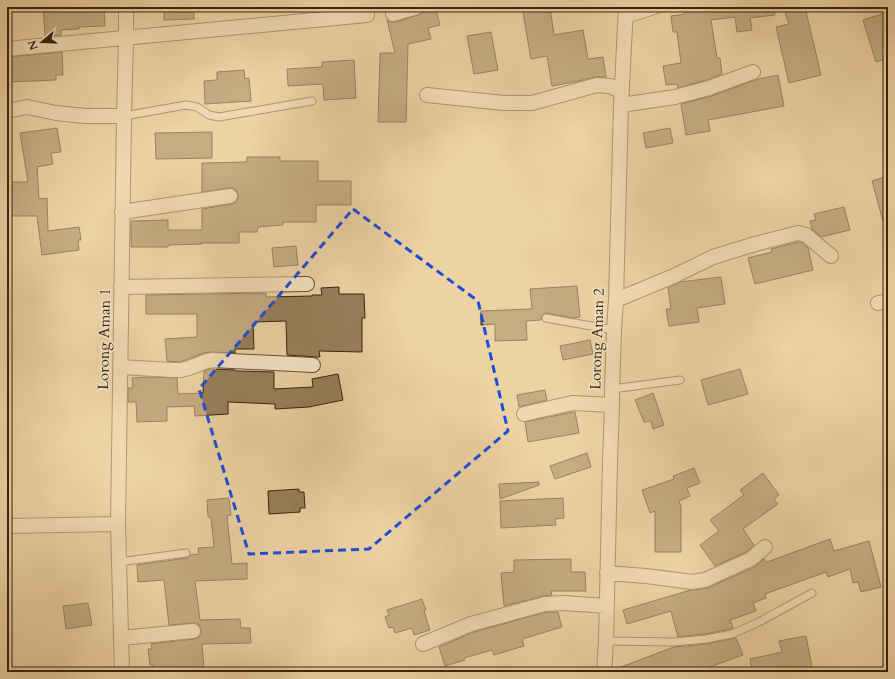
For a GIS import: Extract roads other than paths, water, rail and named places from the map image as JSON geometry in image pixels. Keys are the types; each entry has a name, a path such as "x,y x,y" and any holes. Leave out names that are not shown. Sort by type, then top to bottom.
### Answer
{"street":[{"name":"Lorong Aman 1","path":"122,672 118,524 126,7"},
{"path":"393,14 418,7"},
{"path":"626,12 654,7"},
{"name":"Lorong Aman 2","path":"604,672 621,99 626,12"},
{"path":"7,49 367,15"},
{"path":"427,95 504,103 532,103 597,85 610,86 621,99 675,97 709,88 753,72"},
{"path":"7,111 27,107 56,113 85,116 124,116"},
{"path":"122,212 230,196"},
{"path":"616,300 674,276 713,257 798,233 806,235 831,256"},
{"path":"121,287 307,284"},
{"path":"120,367 181,370 213,360 313,365"},
{"path":"524,414 572,404 612,405"},
{"path":"7,526 118,524"},
{"path":"607,572 692,582 705,580 751,559 765,547"},
{"path":"424,644 471,624 545,604 564,603 606,606"},
{"path":"121,638 193,631"}],"lane":[{"path":"124,116 186,105 197,107 209,115 219,117 312,101"},
{"path":"546,318 614,330"},
{"path":"612,389 680,380"},
{"path":"119,562 186,553"},
{"path":"606,641 674,642 706,639 732,634 759,622 812,593"}]}
